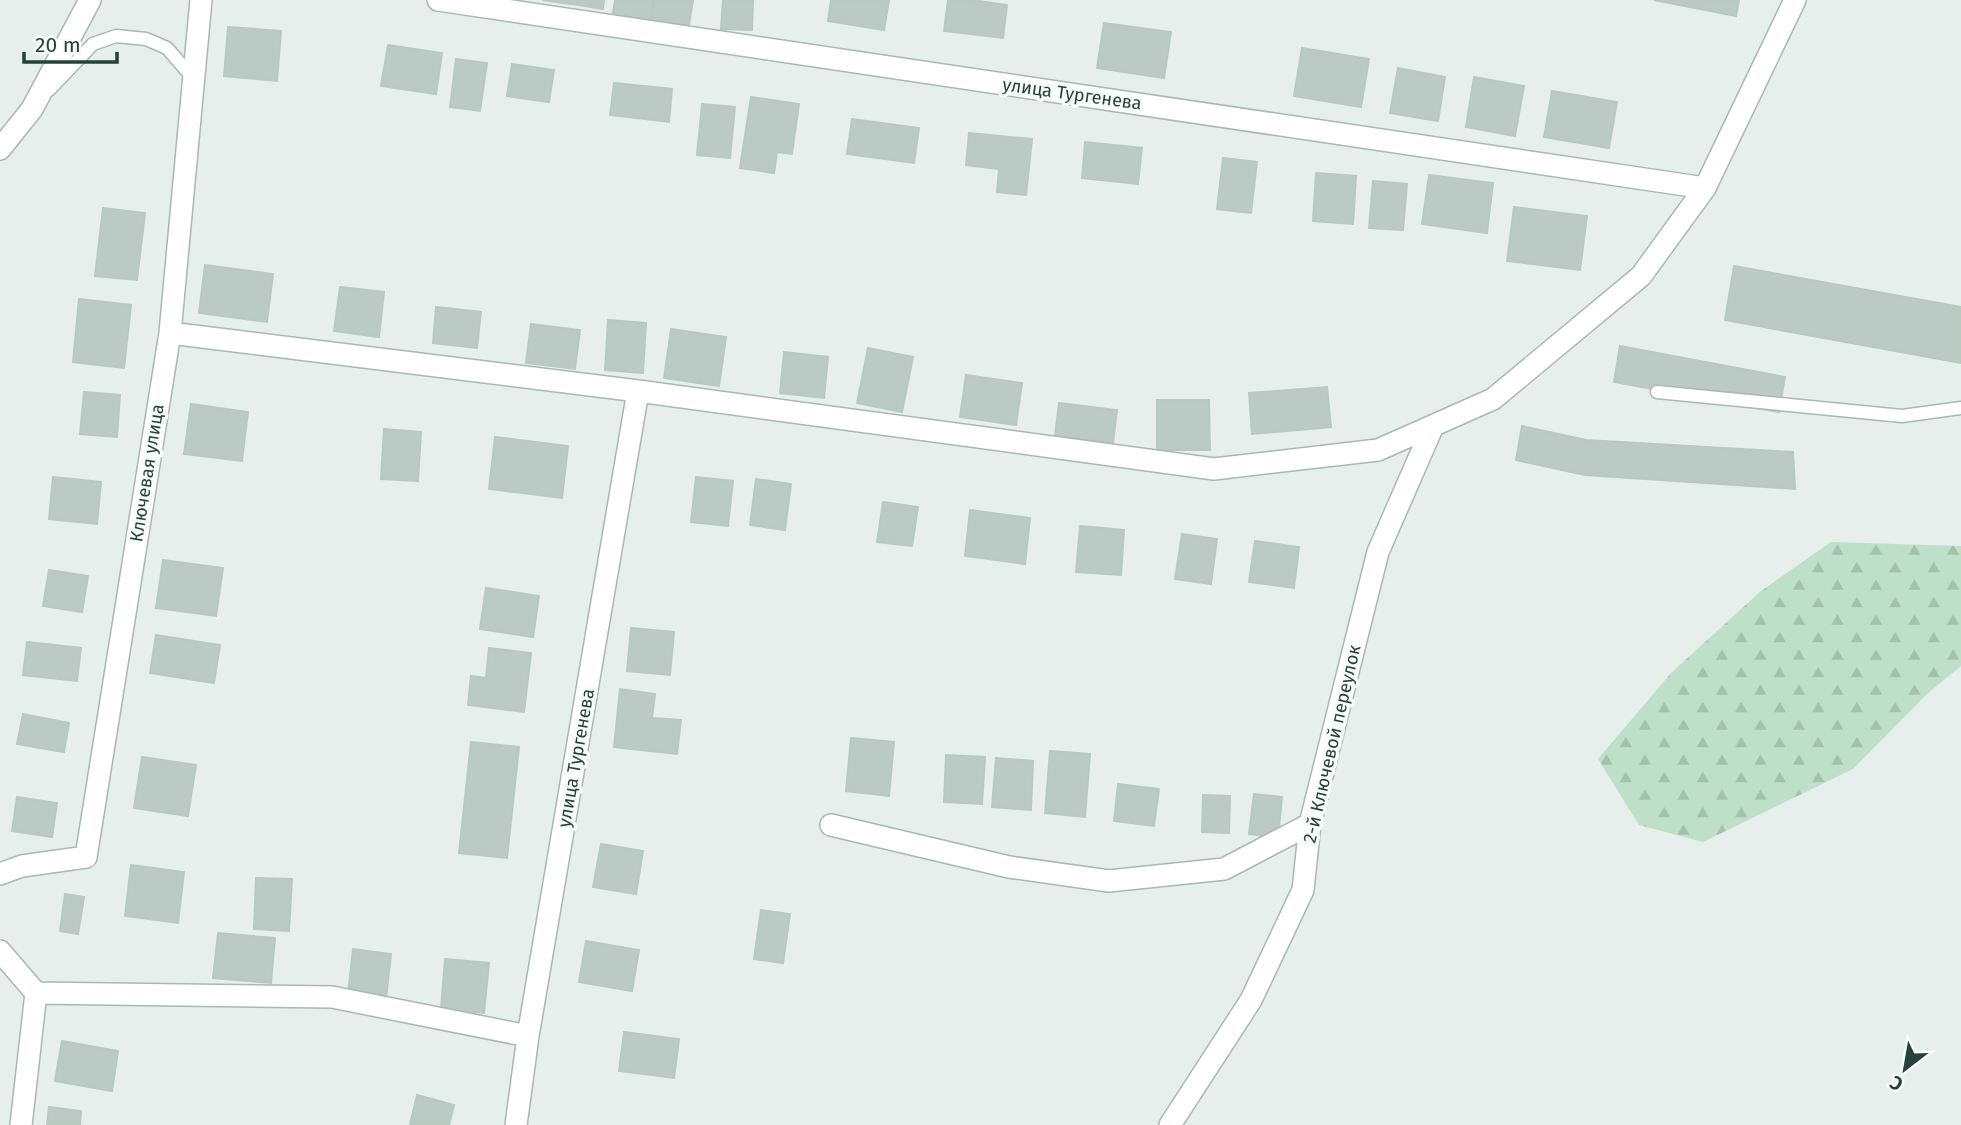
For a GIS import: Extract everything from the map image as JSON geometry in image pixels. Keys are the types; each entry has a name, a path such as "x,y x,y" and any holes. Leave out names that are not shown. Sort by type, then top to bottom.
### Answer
{"street":[{"path":"0,149 32,109 90,0"},
{"name":"Ключевая улица","path":"0,874 22,866 86,857 170,333 201,0"},
{"name":"улица Тургенева","path":"438,0 1706,188"},
{"path":"170,333 639,391 1214,469 1378,450 1493,399 1641,276 1706,188 1795,0"},
{"name":"улица Тургенева","path":"516,1125 528,1036 639,391"},
{"name":"2-й Ключевой переулок","path":"1170,1125 1251,1000 1303,890 1310,824 1378,552 1433,426"},
{"path":"831,825 1009,867 1109,881 1224,869 1310,824"},
{"path":"0,951 36,993 21,1125"},
{"path":"36,993 332,997 528,1036"}],"lane":[{"path":"32,109 93,44 116,36 146,39 167,48 194,78"},
{"path":"1657,392 1902,416 1961,408"}],"green space":[{"path":"1831,542 1961,546 1961,666 1927,694 1853,769 1703,842 1639,825 1598,759 1671,673 1761,591"}],"building":[{"path":"542,0 578,0 578,5"},
{"path":"578,0 604,0 603,9 578,5"},
{"path":"615,0 654,0 650,24 612,18"},
{"path":"654,0 693,0 688,31 650,24"},
{"path":"723,0 753,0 752,30 721,29"},
{"path":"831,0 889,0 884,30 828,21"},
{"path":"948,0 1007,5 1003,38 944,31"},
{"path":"1654,0 1739,0 1736,16"},
{"path":"1104,23 1171,32 1164,78 1097,68"},
{"path":"228,27 281,31 277,81 224,76"},
{"path":"388,45 442,53 436,94 381,86"},
{"path":"1302,48 1369,59 1361,107 1294,96"},
{"path":"456,59 487,63 480,111 450,107"},
{"path":"512,64 554,70 549,102 507,96"},
{"path":"1398,68 1445,77 1438,121 1390,113"},
{"path":"1474,77 1524,86 1515,136 1466,127"},
{"path":"614,83 672,89 669,122 610,115"},
{"path":"1552,91 1617,102 1609,148 1544,137"},
{"path":"751,97 799,104 792,154 777,152 774,173 740,168"},
{"path":"702,104 735,107 730,158 697,155"},
{"path":"852,119 919,128 914,163 847,154"},
{"path":"969,133 1032,139 1026,195 997,192 999,169 966,165"},
{"path":"1085,142 1142,148 1138,184 1082,178"},
{"path":"1223,158 1257,162 1251,213 1217,209"},
{"path":"1316,173 1356,176 1353,224 1313,221"},
{"path":"1429,175 1493,183 1487,233 1422,224"},
{"path":"1373,181 1407,184 1403,230 1369,228"},
{"path":"1514,207 1587,216 1580,270 1507,261"},
{"path":"103,208 145,213 137,280 95,276"},
{"path":"205,265 273,274 267,322 199,313"},
{"path":"1734,266 1961,307 1961,363 1725,320"},
{"path":"340,287 384,292 379,337 334,331"},
{"path":"79,299 131,305 124,368 73,362"},
{"path":"436,307 481,312 477,348 433,343"},
{"path":"608,320 646,323 643,373 605,370"},
{"path":"531,324 580,330 575,369 526,363"},
{"path":"671,329 726,337 719,386 664,378"},
{"path":"1620,346 1785,377 1779,412 1614,382"},
{"path":"868,348 913,357 902,412 857,403"},
{"path":"784,352 828,357 824,398 780,393"},
{"path":"966,375 1022,383 1016,425 960,417"},
{"path":"1327,387 1331,427 1252,434 1249,393"},
{"path":"84,392 120,395 117,437 80,434"},
{"path":"1157,400 1209,400 1210,450 1157,450"},
{"path":"1059,403 1117,410 1113,443 1055,436"},
{"path":"191,404 248,412 242,461 184,454"},
{"path":"1522,426 1586,440 1793,452 1795,489 1585,475 1516,460"},
{"path":"384,429 421,432 418,481 381,479"},
{"path":"495,437 568,446 562,498 489,489"},
{"path":"53,477 101,482 97,524 49,519"},
{"path":"696,477 733,481 728,526 691,522"},
{"path":"756,479 791,484 785,530 750,525"},
{"path":"883,502 918,507 912,546 877,542"},
{"path":"970,510 1030,518 1025,564 965,556"},
{"path":"1080,526 1124,530 1121,575 1076,572"},
{"path":"1182,534 1217,539 1211,584 1175,579"},
{"path":"1255,541 1299,547 1294,588 1249,582"},
{"path":"163,560 223,568 216,616 156,608"},
{"path":"49,570 88,576 82,612 43,606"},
{"path":"486,588 539,596 533,637 480,629"},
{"path":"631,628 674,632 670,675 627,671"},
{"path":"156,635 220,645 214,683 150,673"},
{"path":"27,642 81,648 77,681 23,675"},
{"path":"489,648 531,653 524,712 468,705 471,676 486,678"},
{"path":"620,689 655,694 652,718 681,720 677,754 614,747"},
{"path":"23,714 69,723 64,752 17,744"},
{"path":"851,738 894,742 889,796 846,791"},
{"path":"471,742 519,747 507,858 459,853"},
{"path":"1050,751 1090,754 1085,817 1045,813"},
{"path":"946,755 985,757 982,804 944,802"},
{"path":"142,757 196,765 188,816 134,808"},
{"path":"996,758 1033,761 1031,810 992,807"},
{"path":"1118,784 1159,789 1154,826 1114,821"},
{"path":"1254,794 1282,797 1278,838 1249,834"},
{"path":"1203,795 1230,796 1229,833 1202,832"},
{"path":"17,797 57,803 52,837 12,831"},
{"path":"601,844 643,851 636,894 593,887"},
{"path":"131,865 184,872 178,923 125,916"},
{"path":"256,878 292,879 289,931 254,929"},
{"path":"65,894 84,897 78,934 60,931"},
{"path":"761,910 790,914 783,963 754,959"},
{"path":"218,933 275,938 271,983 213,978"},
{"path":"586,941 639,950 632,991 579,982"},
{"path":"353,949 391,954 386,999 348,994"},
{"path":"445,959 489,963 484,1013 441,1009"},
{"path":"624,1032 679,1039 674,1078 619,1071"},
{"path":"62,1041 118,1051 112,1091 55,1081"},
{"path":"417,1095 454,1105 449,1125 410,1125"},
{"path":"49,1107 81,1111 80,1125 47,1125"}]}
